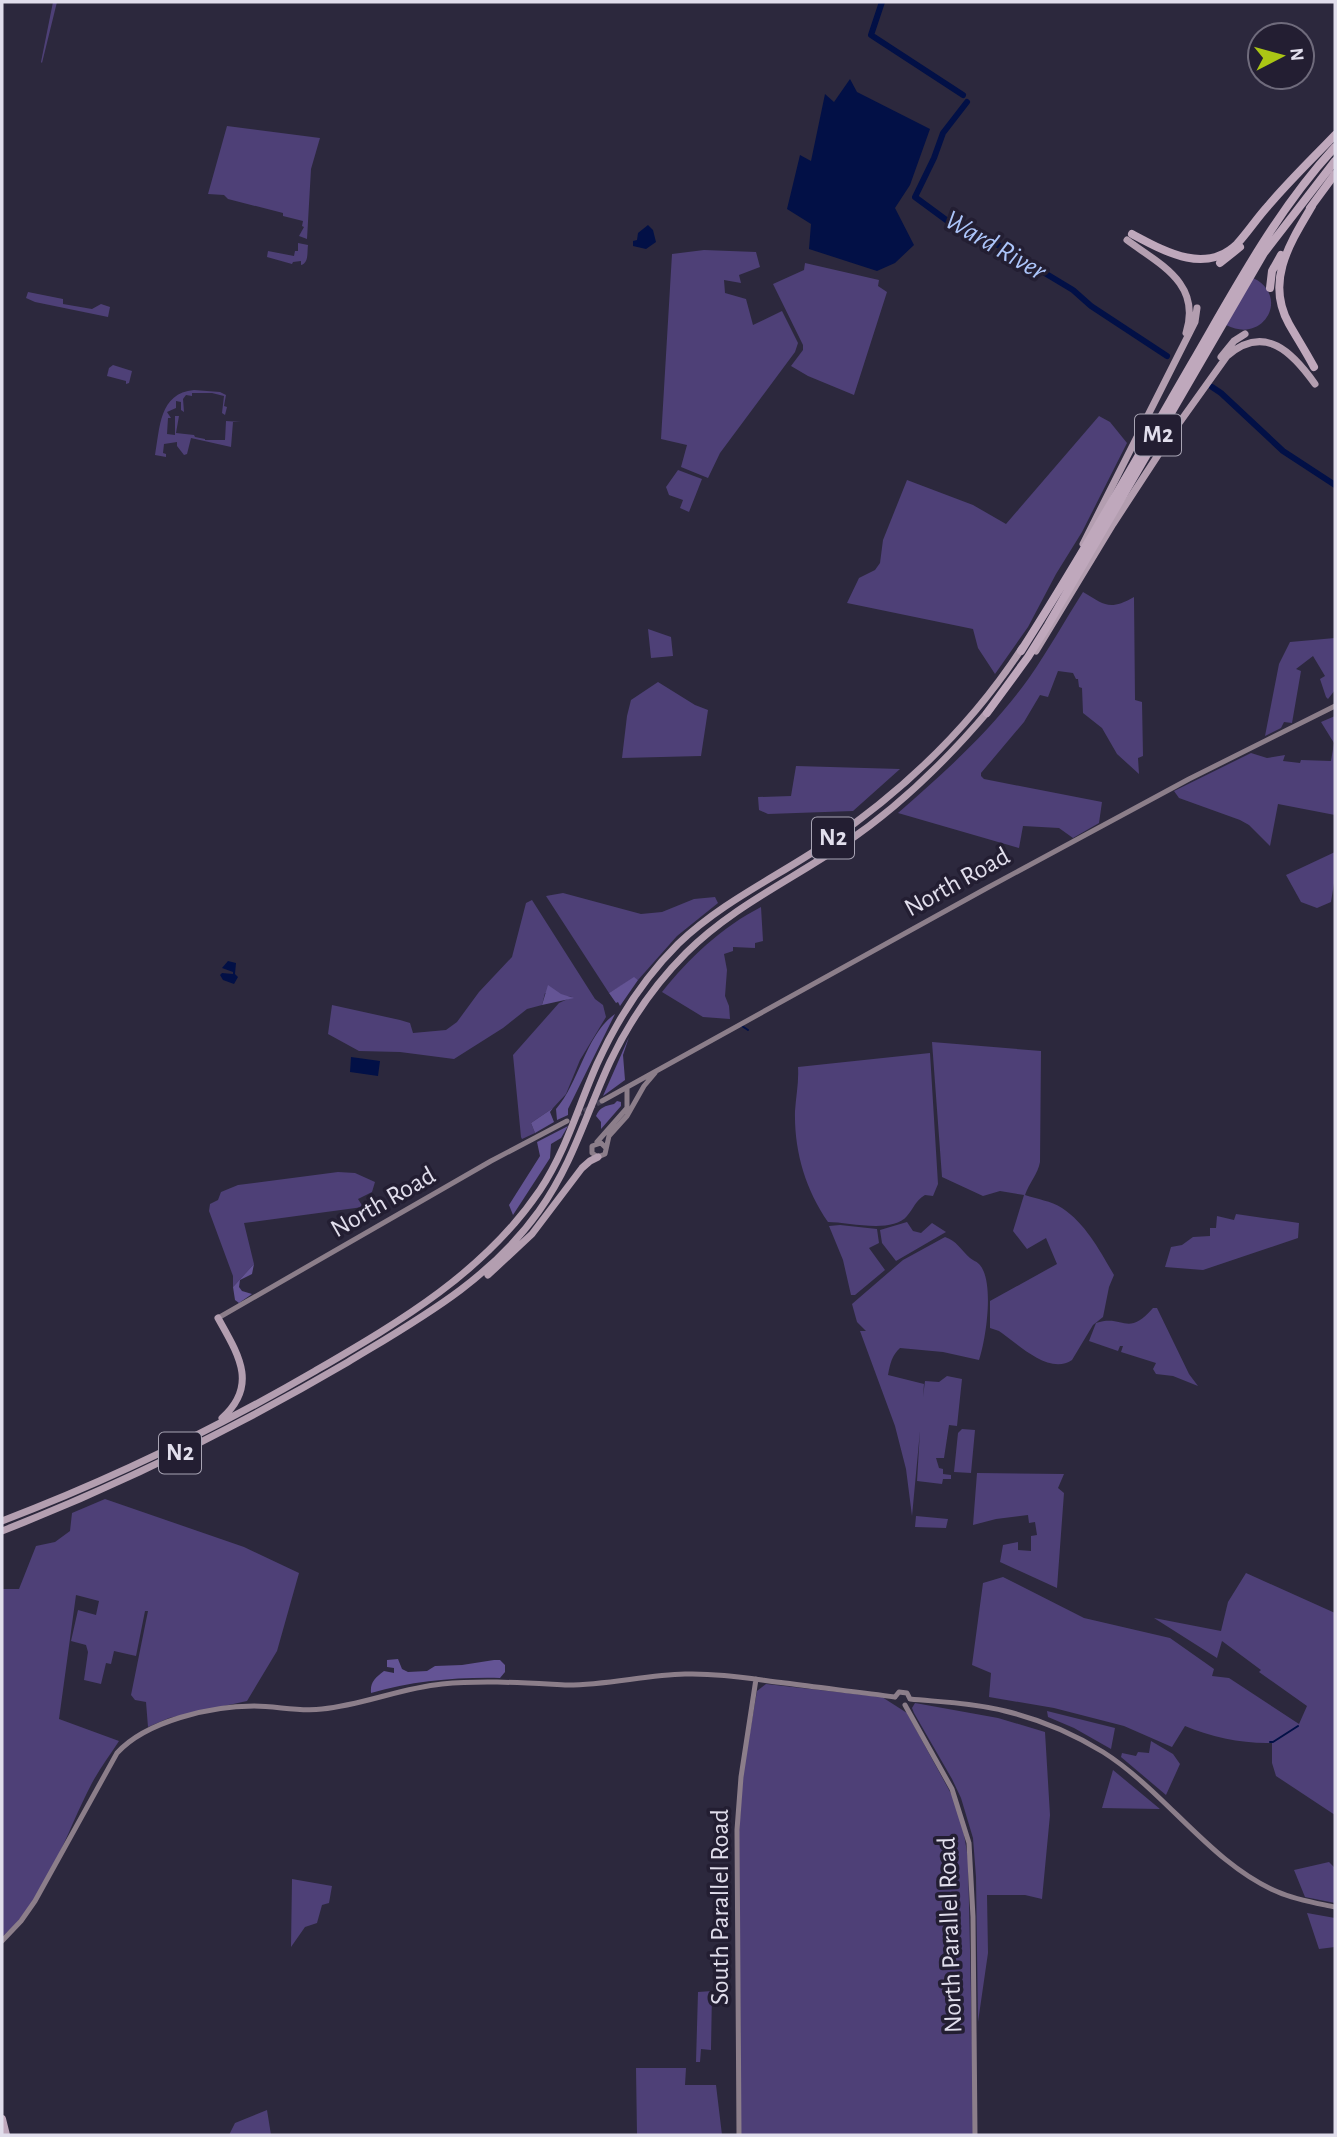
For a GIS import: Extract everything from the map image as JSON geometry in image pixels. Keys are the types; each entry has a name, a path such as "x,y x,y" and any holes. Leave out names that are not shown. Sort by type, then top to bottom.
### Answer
{"highway":[{"path":"1129,237 1186,258 1208,258 1226,251 1237,243 1335,135"},
{"name":"M2","path":"1021,650 1067,580 1261,245 1335,147"},
{"name":"M2","path":"987,713 1048,625 1264,253 1335,160"},
{"path":"1270,288 1272,271 1335,174"},
{"path":"1220,263 1238,249 1277,197"},
{"path":"1312,206 1285,254 1279,281 1284,313 1314,366"},
{"path":"1129,237 1170,270 1181,284 1186,297 1188,326 1175,359"},
{"path":"1021,650 1076,556 1195,322 1197,308"},
{"path":"987,713 1046,636 1113,524 1228,347 1245,334"},
{"path":"1177,425 1222,362 1244,345 1263,342 1283,348 1297,360 1315,384"},
{"name":"N2","path":"2,1521 176,1445 290,1386 444,1291 480,1261 510,1230 551,1172 605,1046 628,1006 660,965 692,931 718,910 824,844 905,782 965,722 1021,650"},
{"name":"N2","path":"2,1531 183,1452 351,1360 457,1295 492,1265 529,1224 550,1194 571,1158 609,1066 630,1025 684,954 729,916 846,843 890,809 951,753 987,713"},
{"path":"351,1360 433,1315 495,1269 538,1227 582,1168 598,1157"},
{"path":"176,1445 222,1418 240,1395 243,1377 240,1358 218,1318"},
{"path":"2,2119 6,2135"}],"main road":[{"name":"North Road","path":"602,1101 1178,784 1335,706"},
{"path":"627,1087 628,1104 624,1112 592,1151 598,1157 605,1154 609,1136 627,1116 657,1070"},
{"path":"627,1087 633,1098 633,1105"},
{"path":"614,1094 625,1102 624,1112"},
{"name":"North Road","path":"218,1318 491,1161 567,1121"},
{"path":"596,1143 606,1147"},
{"path":"2,1941 35,1901 117,1753 126,1742 153,1726 234,1708 257,1706 317,1710 355,1704 432,1685 588,1684 686,1674 756,1679 895,1697"},
{"name":"South Parallel Road","path":"739,2135 738,1818 741,1777 756,1679"},
{"path":"895,1697 903,1691 910,1699 1005,1711 1049,1725 1080,1739 1105,1753 1138,1778 1243,1872 1279,1893 1335,1907"},
{"path":"895,1697 897,1703 905,1705 910,1699"},
{"name":"North Parallel Road","path":"905,1705 952,1789 969,1843 973,1917 975,2135"}],"shaded area":[{"path":"53,2 57,2 42,63 41,62"},
{"path":"850,79 857,92 930,129 910,185 895,208 914,245 895,263 877,271 809,249 811,224 787,209 800,155 811,161 825,94 834,102"},
{"path":"227,126 320,138 311,169 307,239 299,236 304,227 303,221 228,199 224,195 208,194"},
{"path":"648,225 653,230 656,242 646,249 633,246 638,233"},
{"path":"298,243 308,245 304,264 301,265 301,261 292,264 267,257 268,251 294,256 295,251 298,251"},
{"path":"704,250 756,252 760,267 739,275 741,283 724,280 725,293 746,299 753,325 782,311 798,343 795,352 720,453 708,478 681,467 687,445 661,439 672,254"},
{"path":"805,263 879,280 878,286 887,292 854,395 791,366 803,350 803,345 773,284 804,270"},
{"path":"1253,278 1264,286 1270,295 1268,315 1252,328 1240,329 1226,325"},
{"path":"28,292 63,299 63,304 92,309 101,304 110,307 108,317 35,302 26,298"},
{"path":"113,365 132,371 129,383 107,376"},
{"path":"194,390 226,395 225,415 222,413 224,396 192,393 192,396 186,395 183,399 184,412 181,410 181,402 176,401 176,408 167,412 171,418 168,418 167,434 175,435 175,416 179,416 176,433 194,435 205,440 225,440 226,421 241,422 233,422 231,447 191,438 187,454 184,455 177,442 164,444 163,453 166,457 155,455 160,423 168,405 182,393"},
{"path":"1099,416 1110,422 1127,443 1082,532 1028,627 995,674 978,648 973,629 847,603 859,578 875,570 880,563 883,540 907,480 973,505 1006,524"},
{"path":"678,470 702,479 689,512 680,508 683,500 669,495 666,487"},
{"path":"1083,592 1107,605 1119,604 1134,597 1135,700 1142,702 1143,756 1138,758 1139,774 1117,754 1102,728 1083,713 1082,688 1079,687 1078,679 1073,673 1058,671 1048,697 1040,695 1024,722 981,776 984,779 1102,802 1099,823 1073,838 1059,828 1023,826 1019,848 898,813 950,766 1000,715 1036,668"},
{"path":"648,629 671,637 673,656 651,658"},
{"path":"1335,638 1335,690 1328,699 1326,697 1320,679 1325,676 1313,656 1296,669 1301,671 1292,723 1284,722 1281,728 1265,736 1279,664 1290,642"},
{"path":"658,682 708,710 701,756 622,758 631,700"},
{"path":"1335,716 1335,815 1278,804 1270,846 1249,825 1179,798 1174,791 1251,753 1267,758 1285,755 1283,761 1300,763 1301,760 1331,761 1334,743 1321,722"},
{"path":"796,766 900,769 853,811 768,814 759,810 758,797 791,796"},
{"path":"1335,852 1331,902 1317,908 1301,902 1286,875"},
{"path":"563,893 641,914 662,912 694,899 715,897 718,903 677,936 638,980 634,978 609,993 546,896"},
{"path":"532,900 595,999 603,1005 606,1017 580,1060 566,1094 553,1108 531,1123 535,1133 522,1139 521,1137 513,1055 559,1003 572,997 545,993 542,1005 527,1009 503,1028 454,1059 400,1052 359,1051 328,1034 332,1005 410,1023 413,1033 446,1030 457,1022 479,992 512,957 526,903"},
{"path":"761,907 763,941 755,943 755,948 733,947 733,951 724,954 727,970 725,996 730,1019 703,1017 662,992 707,944"},
{"path":"228,961 236,963 235,974 238,977 234,984 223,980 220,975 233,974 222,968"},
{"path":"634,977 638,980 620,1006 609,993"},
{"path":"548,985 561,994 574,998 542,1005"},
{"path":"615,1014 568,1109 568,1115 557,1120 556,1109 571,1086 590,1046 605,1023"},
{"path":"629,1037 623,1055 625,1080 603,1096"},
{"path":"932,1042 1041,1051 1040,1162 1025,1195 1053,1204 1071,1214 1092,1238 1114,1275 1103,1317 1093,1325 1072,1360 1063,1364 1044,1361 999,1331 990,1328 990,1301 1057,1264 1046,1238 1027,1249 1013,1231 1024,1195 1000,1191 983,1196 942,1177"},
{"path":"930,1053 938,1184 933,1196 925,1195 907,1216 891,1225 828,1222 807,1183 796,1140 798,1067"},
{"path":"351,1057 380,1061 378,1076 350,1072"},
{"path":"621,1102 621,1106 601,1129 601,1122 596,1116 603,1107"},
{"path":"553,1108 550,1112 554,1122 535,1133 531,1123"},
{"path":"568,1126 561,1138 551,1144 550,1158 513,1215 509,1205 540,1156 537,1142"},
{"path":"338,1172 355,1173 375,1182 372,1192 358,1199 363,1207 244,1223 254,1264 233,1287 233,1276 209,1211 210,1204 218,1200 221,1192 238,1185"},
{"path":"1236,1214 1299,1223 1298,1238 1203,1270 1165,1267 1171,1247 1182,1245 1193,1237 1210,1236 1210,1228 1216,1228 1217,1216 1234,1220"},
{"path":"907,1222 913,1231 921,1233 932,1223 946,1232 896,1261 882,1243 880,1230"},
{"path":"829,1226 877,1229 879,1243 869,1248 885,1270 855,1295 851,1295 843,1260"},
{"path":"945,1237 956,1243 984,1272 988,1310 979,1360 943,1352 900,1348 892,1360 888,1375 924,1384 923,1397 925,1381 939,1382 947,1376 962,1379 957,1426 949,1425 944,1458 936,1458 943,1474 951,1475 951,1479 943,1479 942,1484 917,1481 920,1431 912,1516 906,1469 895,1426 860,1331 866,1331 857,1322 852,1304 903,1260"},
{"path":"254,1264 252,1274 240,1280 239,1287 252,1294 239,1303 235,1300 233,1287"},
{"path":"1157,1308 1189,1374 1198,1386 1173,1376 1156,1374 1153,1369 1156,1363 1121,1352 1123,1346 1120,1346 1118,1351 1089,1341 1096,1323 1113,1321 1131,1324"},
{"path":"962,1429 975,1430 971,1473 954,1472 958,1433"},
{"path":"977,1473 1064,1474 1058,1488 1064,1493 1057,1588 1000,1562 1003,1545 1018,1542 1018,1550 1031,1551 1031,1536 1037,1535 1035,1522 1029,1523 1028,1515 973,1525"},
{"path":"105,1499 244,1547 299,1573 277,1651 247,1701 169,1718 148,1727 146,1702 135,1700 131,1695 148,1611 145,1611 136,1656 114,1651 111,1664 106,1663 101,1684 84,1680 88,1652 86,1645 71,1641 78,1610 96,1615 99,1601 76,1595 59,1719 119,1741 92,1783 44,1885 32,1904 2,1937 2,1589 19,1589 36,1546 55,1542 70,1531 72,1513"},
{"path":"916,1516 948,1519 946,1528 915,1527"},
{"path":"1246,1573 1335,1613 1335,1815 1276,1776 1272,1763 1272,1743 1228,1739 1185,1726 1172,1747 1124,1726 1054,1708 989,1697 991,1673 972,1665 983,1583 1003,1577 1084,1618 1170,1638 1214,1669 1212,1676 1229,1678 1299,1724 1307,1706 1259,1672 1261,1670 1222,1641 1217,1658 1154,1618 1221,1631 1228,1602"},
{"path":"398,1659 402,1669 408,1672 427,1671 435,1666 500,1660 505,1665 505,1672 500,1678 435,1681 371,1693 372,1683 378,1676 384,1671 394,1673 394,1668 387,1667 387,1660"},
{"path":"766,1684 882,1697 907,1713 954,1799 961,1817 968,1858 974,2135 741,2135 739,1832 743,1773 757,1691"},
{"path":"915,1703 998,1718 1045,1732 1050,1815 1042,1899 1025,1895 987,1895 988,1953 978,2022 973,1838 961,1798 914,1713 912,1708"},
{"path":"1047,1711 1115,1728 1111,1749 1048,1717"},
{"path":"1151,1741 1173,1754 1180,1764 1166,1795 1121,1757 1122,1753 1136,1756 1138,1752 1149,1753"},
{"path":"1113,1770 1160,1809 1102,1808"},
{"path":"1329,1862 1335,1868 1335,1903 1305,1897 1294,1870"},
{"path":"292,1879 332,1886 329,1903 322,1905 317,1923 305,1927 291,1947"},
{"path":"1307,1913 1335,1918 1335,1947 1319,1949"},
{"path":"712,1991 711,2050 701,2049 700,2062 696,2062 698,1992"},
{"path":"636,2068 686,2068 685,2085 716,2085 722,2135 637,2135"},
{"path":"267,2110 271,2135 229,2135 235,2123"}],"waterway":[{"name":"Ward River","path":"882,2 871,35 963,95"},
{"name":"Ward River","path":"967,102 943,133 915,197 953,225 1000,246 1073,290 1091,306 1167,356"},
{"name":"Ward River","path":"1212,387 1283,451 1335,485"},
{"path":"742,1026 748,1030"},
{"path":"2,1054 2,1071"},
{"path":"1270,1742 1298,1726"}],"tunnel":[{"path":"577,1115 602,1101"}]}
